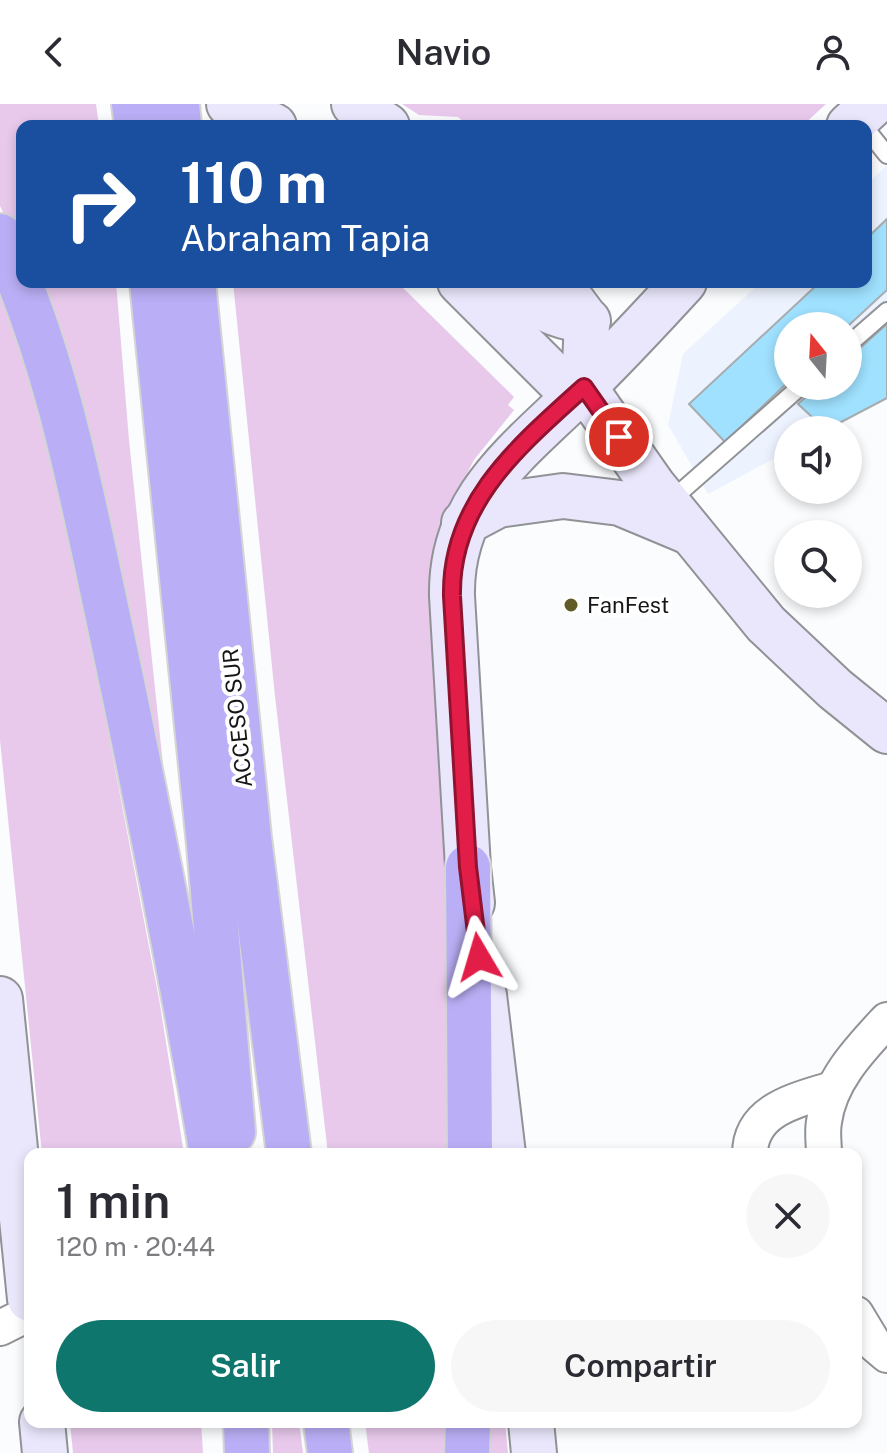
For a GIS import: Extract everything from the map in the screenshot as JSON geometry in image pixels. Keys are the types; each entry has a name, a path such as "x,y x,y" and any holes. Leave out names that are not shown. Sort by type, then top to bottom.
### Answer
{"highway":[{"path":"0,236 16,275"},
{"path":"21,288 68,428 130,718 211,1148"},
{"name":"ACCESO SUR","path":"153,288 218,939 234,1148"},
{"name":"ACCESO SUR","path":"194,288 252,869 288,1148"},
{"path":"468,867 470,1148"},
{"path":"246,1428 247,1453"},
{"path":"327,1428 330,1453"},
{"path":"467,1453 468,1428"}],"street":[{"path":"229,104 262,120"},
{"path":"354,104 378,120"},
{"path":"466,288 558,380 584,387"},
{"path":"519,288 553,315 587,321 623,317 672,294"},
{"path":"562,288 587,321 584,387 678,518 766,624 835,689 887,731"},
{"path":"502,1148 468,867 451,577 464,523 475,502 514,454 584,387 672,294"},
{"path":"464,523 498,505 563,496 620,503 678,518"},
{"path":"0,999 24,1239"},
{"path":"824,1148 824,1122 832,1089 887,1020"},
{"path":"750,1148 760,1122 780,1106 832,1089"},
{"path":"0,1328 24,1316"},
{"path":"862,1324 874,1344 887,1355"},
{"path":"43,1428 45,1453"},
{"path":"532,1428 534,1453"}],"lane":[{"path":"872,135 887,155"},
{"path":"862,333 887,311"},
{"path":"678,518 788,400"}],"shaded area":[{"path":"0,104 96,104 98,120 16,120 16,239 0,206"},
{"path":"402,104 826,104 809,120 461,120 458,117 419,115"},
{"path":"887,165 887,398 854,416 774,416 774,459 708,494 668,425 683,354 754,288 872,288 872,179"},
{"path":"0,276 34,384 69,528 159,999 183,1148 41,1148 0,740"},
{"path":"37,288 116,288 129,440 169,822"},
{"path":"234,288 403,288 514,397 508,405 514,410 474,460 448,510 443,769 458,1148 327,1148 275,696"},
{"path":"71,1428 201,1428 203,1453 73,1453"},
{"path":"272,1428 300,1428 303,1453 273,1453"},
{"path":"366,1428 455,1428 454,1453 369,1453"},
{"path":"487,1428 506,1428 508,1453 486,1453"}],"building":[{"path":"887,219 887,290 862,313 788,312 814,288 872,288 872,233"},
{"path":"887,324 887,398 853,416 811,416 798,404 802,400 862,400 862,346"},
{"path":"774,325 774,395 725,442 689,404"}],"place":[{"name":"FanFest","path":"571,605"}],"route":[{"path":"479,957 468,867 452,596 452,565 457,543 475,502 494,477 537,430 584,387 619,437"}]}
